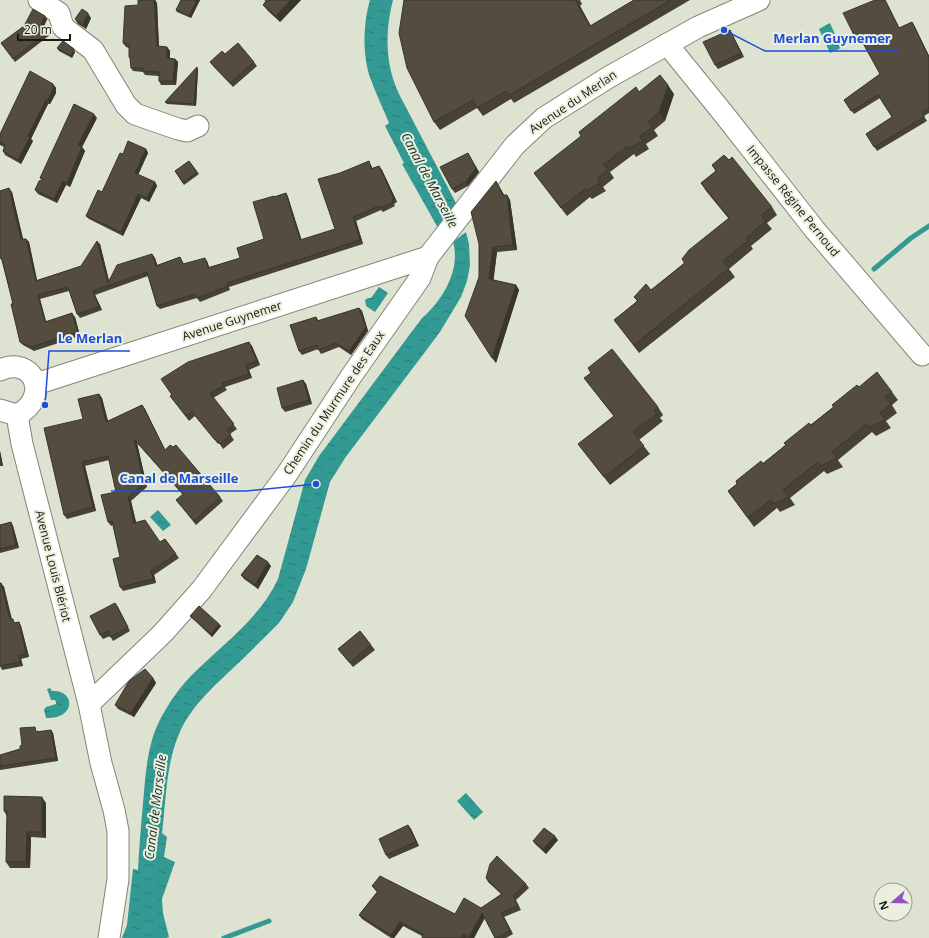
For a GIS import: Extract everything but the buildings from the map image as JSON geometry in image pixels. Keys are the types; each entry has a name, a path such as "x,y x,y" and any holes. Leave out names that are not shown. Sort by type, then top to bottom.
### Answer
{"street":[{"path":"39,0 58,13 63,27 93,50 126,105 135,114 187,131 198,126"},
{"name":"Avenue du Merlan","path":"435,249 515,145 544,118 609,77 698,27 747,2"},
{"name":"Impasse Régine Pernoud","path":"667,44 815,230 922,355"},
{"name":"Avenue Guynemer","path":"36,384 435,249"},
{"name":"Chemin du Murmure des Eaux","path":"89,704 163,633 202,589 287,474 352,375 420,278 435,249"},
{"path":"1,366 12,366 27,371 36,384 36,391 33,400 25,411 12,417"},
{"name":"Avenue Louis Blériot","path":"12,417 22,444 89,704 101,764 114,810 118,831 118,879 109,938"}],"water":[{"path":"370,0 393,0 390,12 388,47 394,83 457,205 438,228 402,164 404,163 385,126 389,123 368,71 364,40"},
{"path":"830,23 841,48 830,53 819,29"},
{"path":"466,232 469,244 470,266 467,281 461,297 440,332 345,458 330,482 306,569 293,602 279,623 216,684 195,707 179,734 171,758 162,833 167,837 164,857 175,862 162,899 163,913 169,937 122,938 127,925 133,869 138,870 147,764 152,740 158,724 172,699 183,684 250,620 270,594 278,579 305,480 319,456 422,318 430,311 443,293 452,273 454,263 455,252 453,242"},
{"path":"379,287 388,293 375,312 366,306 365,300 371,298"},
{"path":"158,510 171,525 163,531 150,517"},
{"path":"50,688 52,691 60,692 65,695 69,704 68,709 63,714 56,717 46,718 44,710 46,707 56,704 55,700 51,700 47,689"},
{"path":"466,793 483,812 474,820 457,801"}],"waterway":[{"path":"874,269 911,238 929,226"},
{"path":"224,938 269,921"}],"place":[{"name":"Merlan Guynemer","path":"724,30"},
{"name":"Le Merlan","path":"45,405"},
{"name":"Canal de Marseille","path":"316,484"}]}
